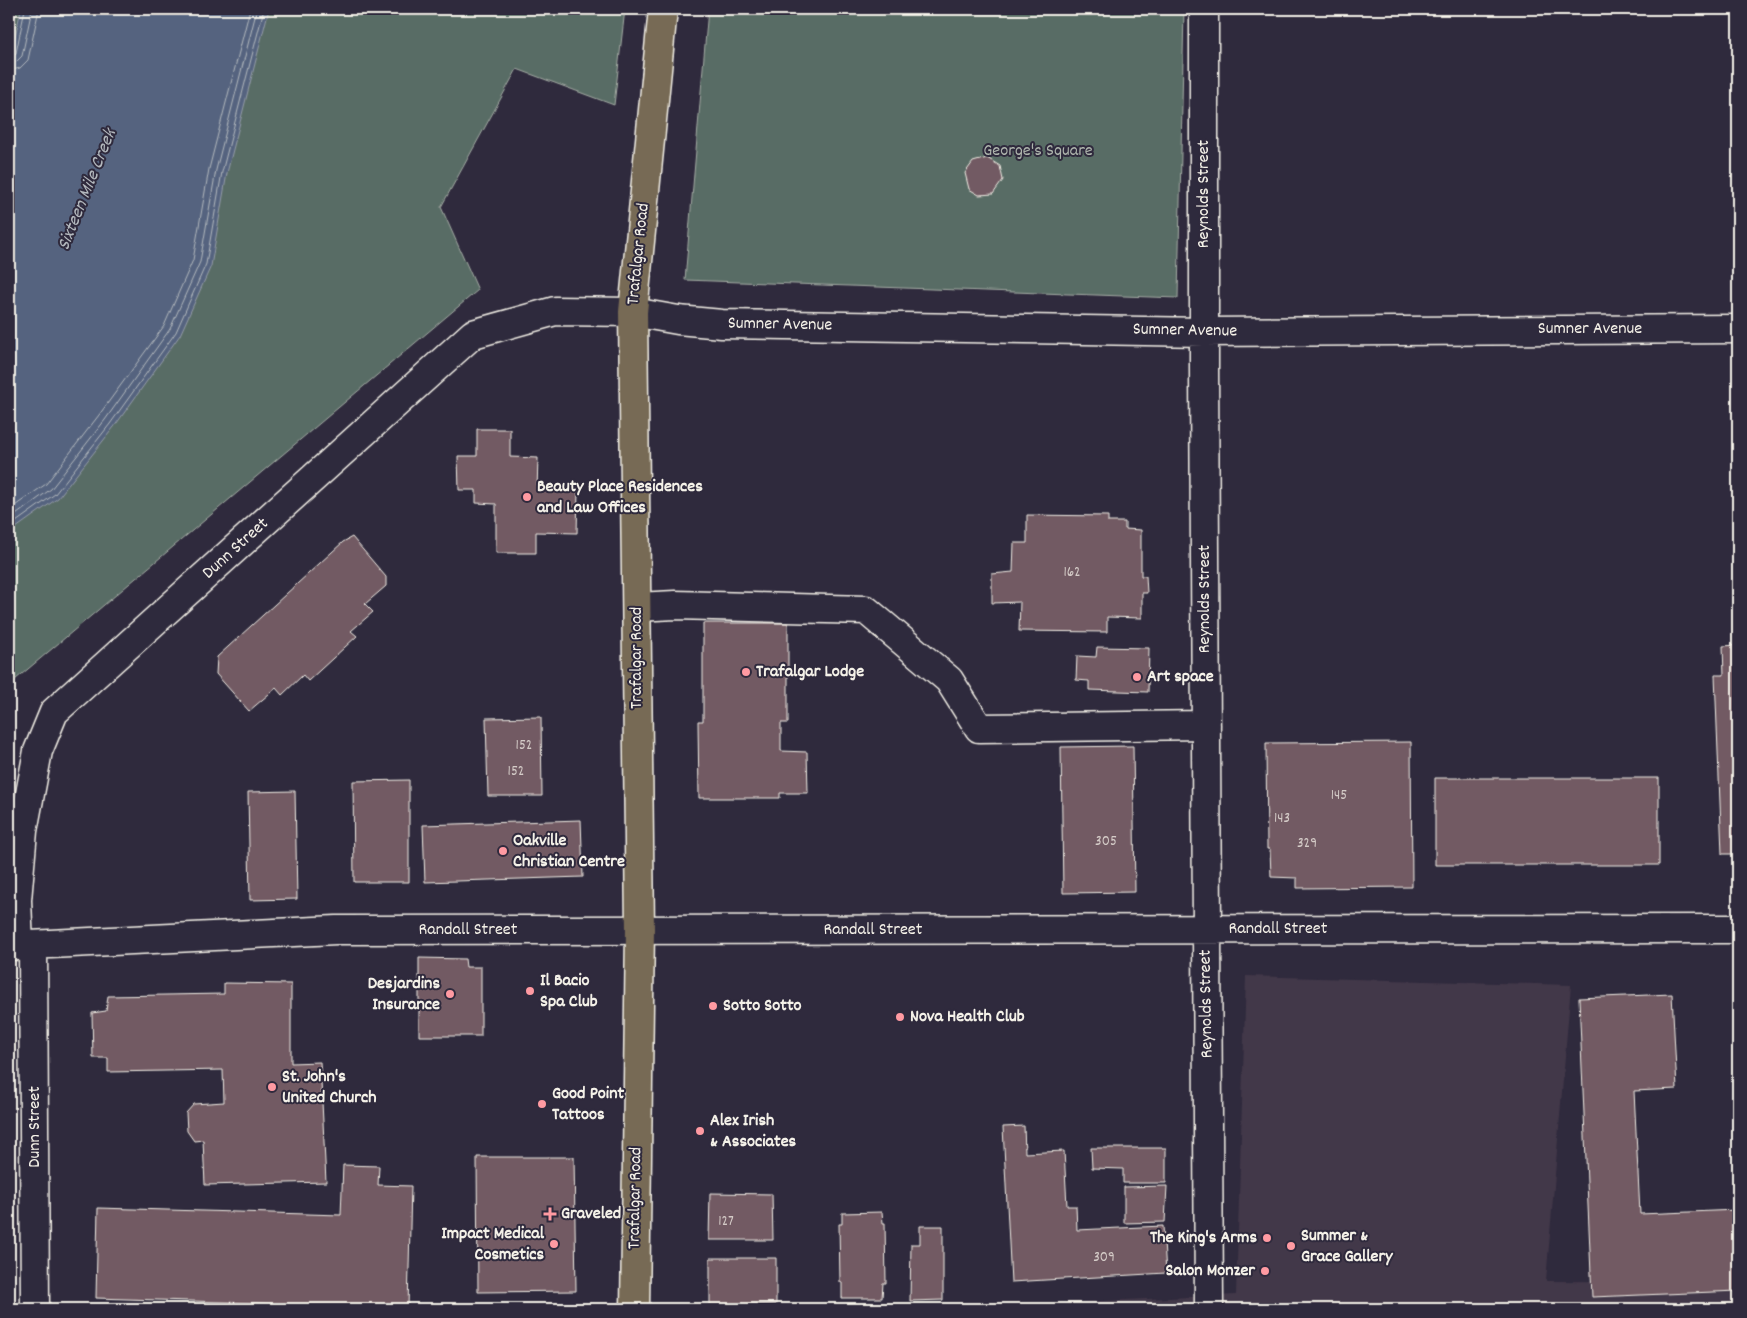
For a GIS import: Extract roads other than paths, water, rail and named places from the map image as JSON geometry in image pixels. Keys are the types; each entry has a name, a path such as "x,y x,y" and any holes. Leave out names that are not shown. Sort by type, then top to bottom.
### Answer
{"main road":[{"name":"Trafalgar Road","path":"635,1309 640,929 633,312 663,9"}],"street":[{"name":"Reynolds Street","path":"1204,9 1209,1309"},
{"name":"Dunn Street","path":"35,1309 17,900 23,831 38,751 54,712 473,334 555,311 633,312"},
{"name":"Sumner Avenue","path":"633,312 685,321 722,324 1204,332 1738,328"},
{"path":"637,607 675,605 866,610 949,680 979,728 1206,725"},
{"name":"Randall Street","path":"20,946 336,930 1738,929"}],"water":[{"name":"Sixteen Mile Creek","path":"21,9 269,9 227,173 211,266 180,335 114,427 58,498 9,533 9,65"}],"place":[{"name":"Beauty Place Residences and Law Offices","path":"527,497"},
{"name":"Trafalgar Lodge","path":"746,672"},
{"name":"Art space","path":"1137,677"},
{"name":"Oakville Christian Centre","path":"503,851"},
{"name":"Il Bacio Spa Club","path":"530,991"},
{"name":"Desjardins Insurance","path":"450,994"},
{"name":"Sotto Sotto","path":"713,1006"},
{"name":"Nova Health Club","path":"900,1017"},
{"name":"St. John's United Church","path":"272,1087"},
{"name":"Good Point Tattoos","path":"542,1104"},
{"name":"Alex Irish & Associates","path":"700,1131"},
{"name":"Graveled","path":"550,1214"},
{"name":"The King's Arms","path":"1267,1238"},
{"name":"Impact Medical Cosmetics","path":"554,1244"},
{"name":"Summer & Grace Gallery","path":"1291,1246"},
{"name":"Salon Monzer","path":"1265,1271"}],"park label":[{"name":"George's Square","path":"1038,151"}]}
